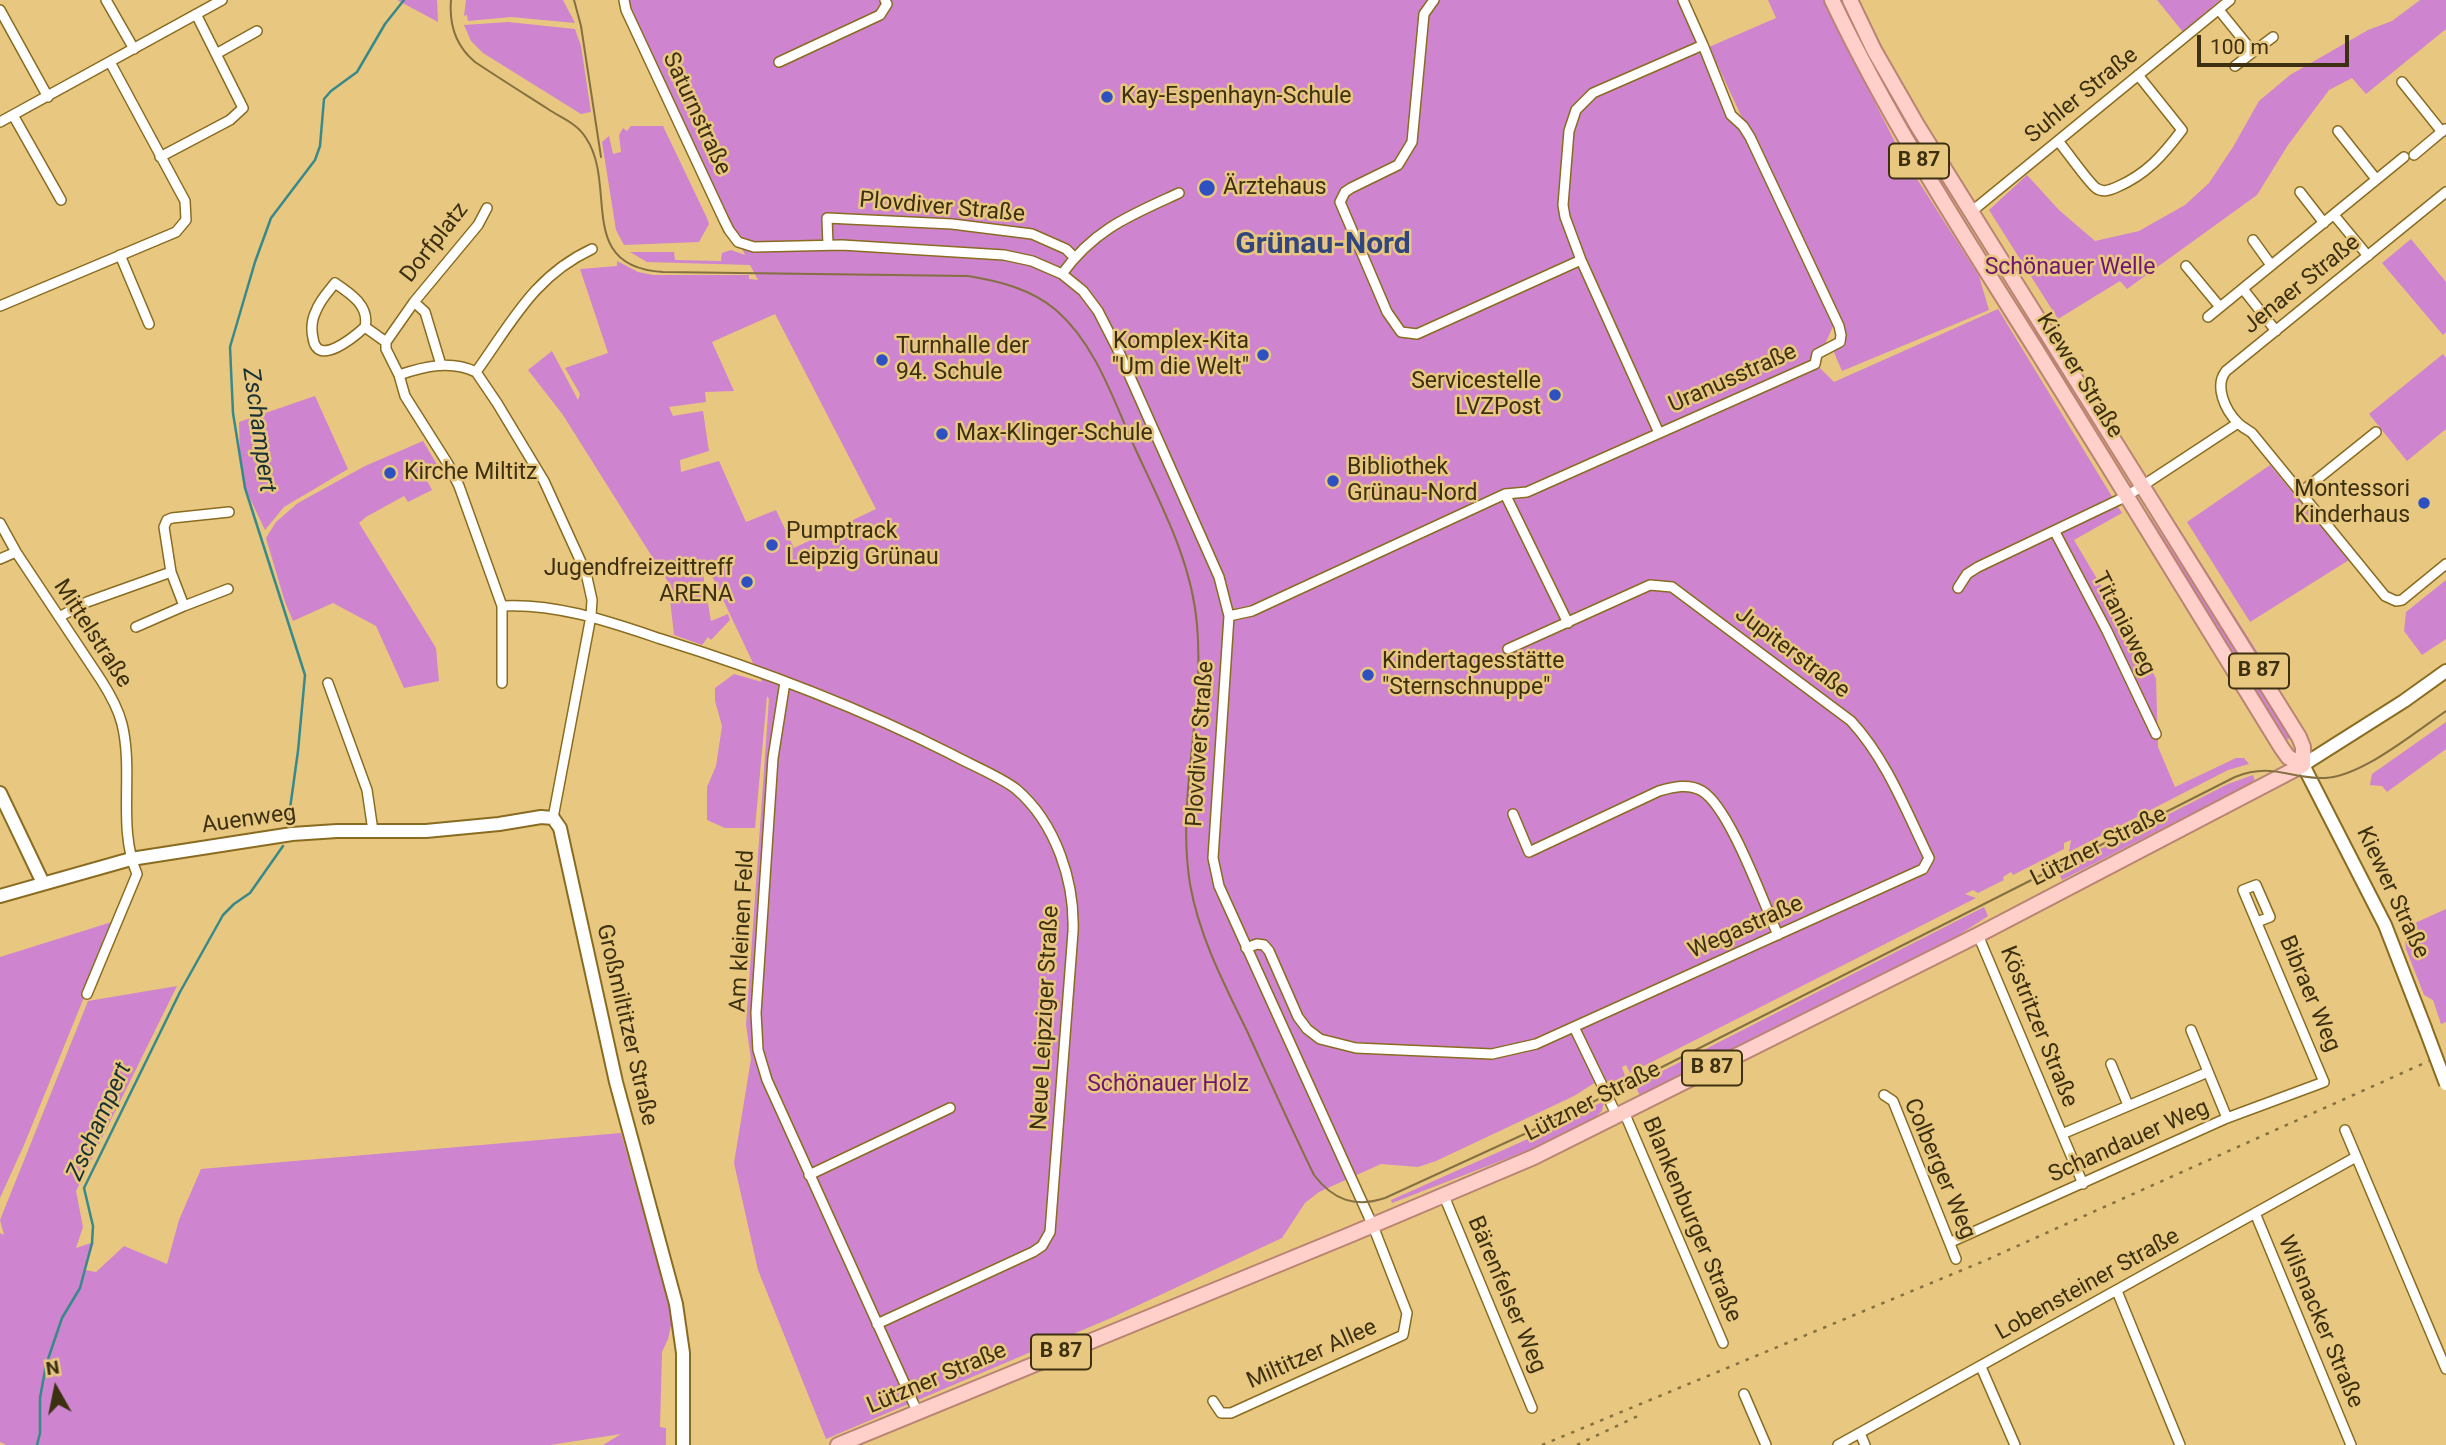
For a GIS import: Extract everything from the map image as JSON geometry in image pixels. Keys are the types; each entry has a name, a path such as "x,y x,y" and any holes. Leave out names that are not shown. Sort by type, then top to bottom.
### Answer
{"main road":[{"name":"Kiewer Straße","path":"1832,0 1850,39 1902,134 2281,747 2288,757 2303,765 2303,747 2299,737 1971,212 1874,50 1850,0"},
{"name":"Lützner Straße","path":"838,1445 1373,1226 1534,1157 1978,935 2303,765"}],"street":[{"path":"106,0 134,49"},
{"path":"0,122 222,0"},
{"name":"Saturnstraße","path":"624,0 626,10 729,230 738,242"},
{"path":"779,62 880,15 887,4 885,0"},
{"path":"1434,0 1424,14 1412,142 1398,165 1351,188 1345,192 1340,202 1387,312 1401,332 1410,335 1423,332 1581,260"},
{"name":"Uranusstraße","path":"1683,0 1703,45 1731,116 1743,126 1750,137 1841,335 1840,342 1817,354 1815,363 1660,433 1581,260 1565,217 1563,205 1569,131 1576,110 1593,93 1703,45"},
{"name":"Suhler Straße","path":"1971,212 2230,0"},
{"path":"0,10 48,97"},
{"path":"2219,10 2253,52"},
{"path":"160,157 242,111 239,98 196,14"},
{"path":"216,54 257,31"},
{"path":"2235,66 2273,37"},
{"path":"0,306 176,232 186,220 185,201 110,62"},
{"path":"2058,141 2096,188 2107,191 2135,179 2149,169 2182,130 2138,75"},
{"path":"2208,317 2376,179 2444,130 2402,82"},
{"path":"13,114 61,200"},
{"path":"2338,131 2376,179"},
{"path":"2300,192 2324,223"},
{"path":"1062,274 1074,257 1119,220 1179,193"},
{"name":"Jenaer Straße","path":"2445,194 2222,376 2221,392 2238,423 2252,433 2390,599 2402,600 2446,564"},
{"name":"Dorfplatz","path":"386,342 414,302 478,225 487,208"},
{"path":"2334,215 2368,256"},
{"name":"Plovdiver Straße","path":"828,245 827,218 915,222 1032,234 1066,249 1074,257"},
{"path":"2253,240 2271,265"},
{"name":"Plovdiver Straße","path":"738,242 754,247 828,245 1004,255 1032,261 1062,274 1083,291 1098,311 1119,352 1219,577 1229,616 1213,859 1219,886 1373,1226"},
{"path":"476,372 534,289 569,260 592,249"},
{"path":"120,255 149,324"},
{"path":"2186,266 2220,307"},
{"path":"335,283 364,310 365,327 332,349 317,350 313,344 315,313 335,283"},
{"path":"2243,289 2276,331"},
{"name":"Dorfplatz","path":"414,302 425,312 441,365"},
{"path":"365,327 386,342 386,349 399,375 405,396 459,486 502,606 502,683"},
{"path":"399,375 441,365 476,372 497,402 551,497 586,573 592,600 591,616 553,818"},
{"path":"1958,588 1967,574 1978,567 2127,496 2238,423"},
{"path":"2300,494 2375,432"},
{"path":"1229,616 1252,611 1506,494 1523,493 1660,433"},
{"path":"1506,494 1568,622"},
{"path":"184,606 171,572 164,527 166,520 229,512"},
{"name":"Mittelstraße","path":"0,523 16,552 101,680 120,715 125,738 131,859"},
{"name":"Titaniaweg","path":"2054,532 2107,631 2156,734"},
{"path":"0,559 16,552"},
{"path":"59,617 87,602 171,572"},
{"name":"Jupiterstraße","path":"1508,649 1650,585 1672,587 1850,721 1868,740 1885,767 1929,858"},
{"path":"136,627 228,589"},
{"name":"Neue Leipziger Straße","path":"502,606 544,608 591,616 705,652 893,725 1015,788 1031,805 1049,832 1063,863 1072,895 1073,932 1052,1227 1042,1246 877,1324"},
{"name":"Lützner Straße","path":"2303,765 2446,671"},
{"name":"Am kleinen Feld","path":"785,682 773,758 756,1013 758,1050 767,1080 808,1175 917,1411"},
{"path":"328,683 367,790 373,831"},
{"name":"Kiewer Straße","path":"2303,765 2379,914 2446,1084"},
{"path":"1513,814 1529,852 1659,791 1678,786 1700,789 1717,804 1730,828 1777,935"},
{"path":"0,793 43,883"},
{"name":"Auenweg","path":"0,896 131,859 292,834 449,830 541,817 553,818"},
{"name":"Großmiltitzer Straße","path":"553,818 560,828 616,1082 682,1331 683,1445"},
{"name":"Wegastraße","path":"1246,948 1257,944 1264,945 1269,951 1298,1017 1307,1029 1320,1039 1345,1047 1492,1054 1536,1044 1574,1027 1923,869 1929,858"},
{"path":"87,994 135,882 137,874 131,859"},
{"name":"Bibraer Weg","path":"2258,922 2325,1082"},
{"name":"Köstritzer Straße","path":"1978,935 2083,1184"},
{"path":"1574,1027 1620,1114"},
{"path":"2191,1030 2227,1118"},
{"path":"2111,1064 2129,1105"},
{"name":"Köstritzer Straße","path":"2062,1134 2208,1072"},
{"name":"Schandauer Weg","path":"1951,1241 2227,1118 2325,1082"},
{"name":"Colberger Weg","path":"1884,1095 1894,1101 1956,1259"},
{"path":"808,1175 950,1108"},
{"name":"Blankenburger Straße","path":"1620,1114 1723,1343"},
{"path":"2345,1130 2446,1368"},
{"name":"Lobensteiner Straße","path":"1838,1445 2356,1157"},
{"name":"Bärenfelser Weg","path":"1444,1196 1532,1408"},
{"name":"Wilsnacker Straße","path":"2255,1213 2351,1445"},
{"name":"Miltitzer Allee","path":"1213,1401 1221,1413 1231,1413 1403,1335 1407,1313 1373,1226"},
{"path":"2117,1291 2180,1445"},
{"path":"1981,1367 2015,1445"},
{"path":"1744,1394 1766,1445"},
{"path":"1860,1433 1865,1445"}],"green space":[{"path":"397,0 437,0 438,22"},
{"path":"466,0 563,0 575,23 511,17 468,21 467,15 464,16"},
{"name":"Schönauer Holz","path":"624,0 1683,0 1730,115 1743,126 1832,310 1758,140 1753,141 1709,47 1776,18 1768,0 1823,0 1901,154 1979,276 1989,310 1842,371 1833,350 1844,341 1836,320 1816,364 1834,382 1998,309 2122,513 2074,540 2156,678 2158,747 2175,787 2236,758 2244,758 2249,764 2228,770 2069,852 2071,840 2064,843 2064,849 2013,875 2011,872 2003,877 2004,880 1978,893 1973,890 1965,894 1976,898 1630,1073 1626,1065 1622,1067 1625,1076 1608,1084 1604,1077 1574,1096 1436,1161 1418,1167 1381,1164 1319,1192 1305,1203 1282,1238 1111,1318 826,1439 758,1270 734,1163 751,1059 746,1025 769,699 767,696 755,828 725,828 707,820 707,787 716,766 722,726 715,701 715,688 734,674 762,682 709,570 703,574 711,621 728,614 730,620 711,640 708,637 702,645 674,635 668,582 563,415 528,370 552,351 578,400 580,394 565,368 608,353 580,269 617,266 617,261 638,272 653,275 749,275 749,279 758,280 750,265 647,262 630,252 674,252 675,260 721,261 722,253 731,250 745,255","holes":["775,314 876,509 794,548 776,510 746,522 719,461 681,472 680,460 709,451 703,411 673,416 669,407 706,402 705,392 734,391 712,342"]},
{"path":"2157,0 2220,0 2183,32"},
{"name":"Schönauer Welle","path":"2420,0 2446,0 2446,29 2366,94 2352,78 2329,90 2288,145 2257,195 2127,289 2120,281 2058,319 1989,210 2027,175 2059,210 2095,241 2139,231 2185,205 2209,183 2259,101 2290,75 2368,30 2392,21"},
{"path":"508,22 575,29 581,46 591,112 581,114 483,53 471,41 464,25"},
{"path":"631,126 663,126 709,224 699,242 624,245 616,230 602,142 609,136 613,154 621,152 619,135 623,128 627,131"},
{"path":"2411,239 2446,282 2446,332 2443,335 2382,263"},
{"path":"2443,354 2446,358 2446,429 2407,461 2369,414"},
{"path":"315,396 348,469 284,507 265,530 245,488 240,458 239,422"},
{"path":"423,441 438,466 423,473 432,490 408,502 404,496 359,523 436,648 439,681 404,688 376,626 333,603 293,621 266,538 276,522 298,503 365,466"},
{"path":"2270,465 2349,560 2250,622 2187,522"},
{"path":"2151,518 2180,563 2201,588 2293,736 2287,740 2148,519"},
{"path":"2176,523 2263,661 2258,661 2173,525"},
{"path":"2446,580 2446,639 2422,655 2404,631 2406,612"},
{"path":"2446,722 2446,749 2387,792 2382,786 2370,785 2372,774"},
{"path":"2253,775 2255,781 2062,880 2059,874 2072,867 2071,864 2228,784"},
{"path":"1984,907 1988,916 1959,935 1640,1096 1635,1085"},
{"path":"2446,909 2446,1022 2441,1024 2433,1000 2424,995 2406,949 2404,928"},
{"path":"115,921 24,1145 0,1198 0,957"},
{"path":"177,986 76,1191 83,1227 76,1248 94,1242 85,1270 96,1272 124,1246 167,1264 179,1220 201,1169 621,1133 672,1321 662,1352 660,1427 666,1428 666,1445 603,1445 621,1434 550,1445 6,1445 0,1442 0,1233 4,1235 0,1220 88,1001"},
{"path":"1604,1101 1602,1111 1590,1122 1542,1145 1392,1203 1391,1200 1539,1134"}],"waterway":[{"name":"Zschampert","path":"288,823 305,675 245,488 233,413 230,347 271,218 315,160 320,146 324,99 357,72 385,24 404,0"},
{"name":"Zschampert","path":"37,1445 40,1433 40,1398 46,1365 62,1318 80,1288 92,1243 93,1226 84,1188 180,992 223,915 250,893 283,846"}],"tram line":[{"path":"451,0 451,18 455,34 468,56 573,125 586,138 595,157 608,240 618,256 636,267 663,272 968,276 1003,283 1036,297 1056,310 1082,339 1111,392 1164,511 1182,555 1194,601 1197,625 1197,690 1186,819 1190,884 1199,922 1221,978 1314,1175 1329,1191 1345,1200 1364,1202 1385,1198 1579,1109 2235,777 2260,771 2313,778 2340,775 2371,762 2446,711"},
{"path":"574,0 581,26 601,157"}],"railway":[{"path":"1542,1445 1984,1261 2429,1061"},
{"path":"1577,1445 1640,1415"}],"place":[{"name":"Kay-Espenhayn-Schule","path":"1107,97"},
{"name":"Ärztehaus","path":"1207,188"},
{"name":"Komplex-Kita \"Um die Welt\"","path":"1263,355"},
{"name":"Turnhalle der 94. Schule","path":"882,360"},
{"name":"Servicestelle LVZPost","path":"1555,395"},
{"name":"Max-Klinger-Schule","path":"942,434"},
{"name":"Kirche Miltitz","path":"390,473"},
{"name":"Bibliothek Grünau-Nord","path":"1333,481"},
{"name":"Montessori Kinderhaus","path":"2424,503"},
{"name":"Pumptrack Leipzig Grünau","path":"772,545"},
{"name":"Jugendfreizeittreff ARENA","path":"747,582"},
{"name":"Kindertagesstätte \"Sternschnuppe\"","path":"1368,675"}],"district":[{"name":"Grünau-Nord","path":"1323,245"}]}
